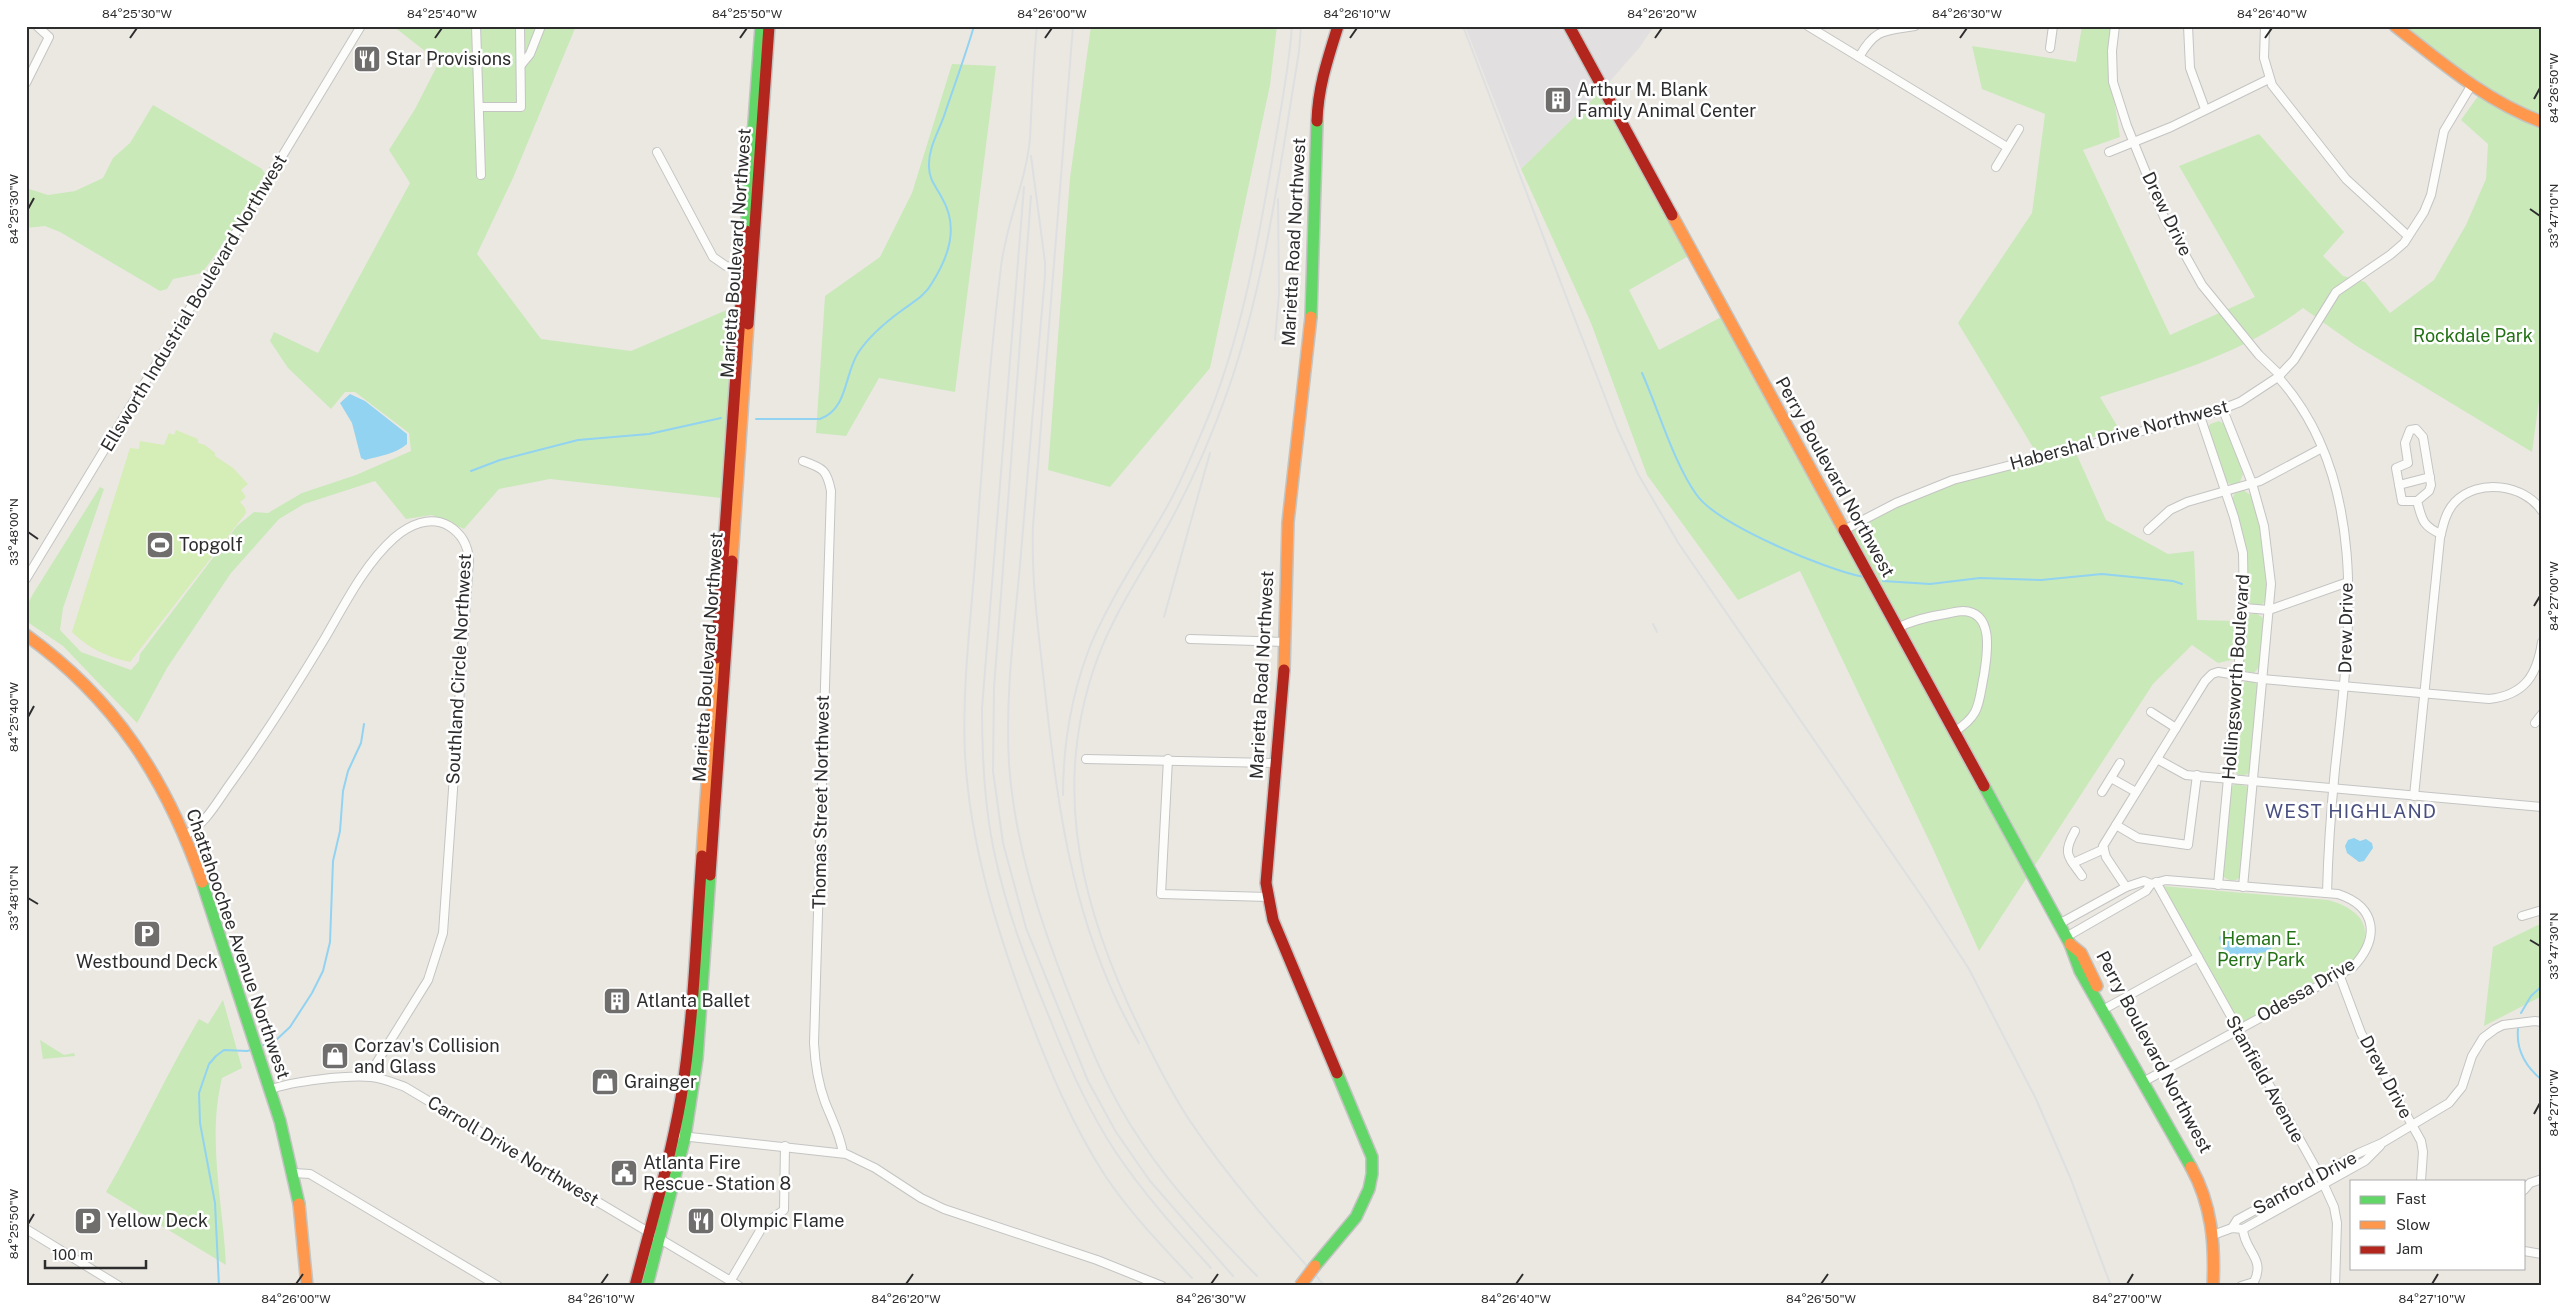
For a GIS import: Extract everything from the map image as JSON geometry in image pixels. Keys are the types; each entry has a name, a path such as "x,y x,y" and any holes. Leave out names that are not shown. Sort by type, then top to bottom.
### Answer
{"street":[{"path":"26,83 49,38 37,26"},
{"name":"Ellsworth Industrial Boulevard Northwest","path":"26,579 361,26"},
{"path":"476,26 481,175"},
{"path":"480,107 521,107 520,26"},
{"path":"521,65 530,54 541,26"},
{"path":"647,1286 655,1235 679,1135 681,1096 691,1010 748,269 761,26"},
{"name":"Marietta Boulevard Northwest","path":"748,269 770,26"},
{"name":"Marietta Road Northwest","path":"1300,1286 1366,1203 1372,1178 1372,1157 1273,920 1266,883 1284,642 1288,522 1313,296 1318,97 1330,48 1338,26"},
{"name":"Perry Boulevard Northwest","path":"1569,26 2059,924 2080,971 2145,1081"},
{"path":"1808,26 2008,147"},
{"path":"1859,57 1875,30 1914,26"},
{"path":"2050,48 2053,26"},
{"name":"Drew Drive","path":"2114,26 2112,51 2113,82 2134,142 2164,217 2202,285 2297,398 2322,448 2335,486 2343,522 2348,582 2349,637 2333,789 2327,893"},
{"path":"2188,26 2190,68 2205,109"},
{"path":"2265,26 2263,46 2269,78 2307,131 2346,179 2408,236"},
{"path":"2395,26 2471,86 2500,104 2542,122"},
{"path":"2109,152 2171,127 2269,78"},
{"name":"Habershal Drive Northwest","path":"1844,530 1896,503 1954,480 2224,410 2260,391 2279,376 2294,360 2336,292 2390,256 2408,236 2424,212 2431,195 2444,130 2471,86"},
{"path":"1996,166 2019,129"},
{"path":"657,152 714,257 726,266 748,269"},
{"path":"2224,410 2252,484 2264,526 2271,584 2243,887"},
{"name":"Hollingsworth Boulevard","path":"2200,416 2226,492 2244,554 2244,608 2218,885"},
{"path":"2416,429 2423,437 2430,477 2429,491 2417,501 2402,501 2396,468 2408,463 2404,444 2410,430 2416,429"},
{"path":"2148,530 2170,510 2187,502 2252,484 2322,448"},
{"name":"Thomas Street Northwest","path":"803,461 822,468 828,476 831,491 814,1043 815,1061 824,1101 839,1131 844,1153"},
{"path":"2399,485 2430,477"},
{"path":"2414,796 2441,534 2447,515 2454,502 2474,489 2488,486 2517,491 2528,497 2542,511"},
{"path":"2417,501 2428,529 2441,534"},
{"name":"Southland Circle Northwest","path":"185,835 199,826 251,755 356,586 385,547 410,526 424,521 435,521 454,529 465,542 469,560 442,933 428,980 374,1067 372,1077"},
{"path":"2244,608 2269,610 2348,582"},
{"path":"1897,628 1914,620 1964,611 1976,615 1984,626 1988,651 1976,712 1970,723 1954,732"},
{"name":"Chattahoochee Avenue Northwest","path":"26,635 62,662 109,709 152,769 185,835 254,1040 294,1173 302,1220 307,1286"},
{"path":"1190,639 1284,642"},
{"path":"2126,888 2106,857 2103,846 2204,681 2212,674 2218,672 2262,679 2489,699 2515,692 2528,682 2540,660 2542,642"},
{"path":"2151,712 2176,728"},
{"path":"2535,723 2542,714"},
{"path":"1086,758 1276,763"},
{"path":"1168,759 1161,894 1268,897"},
{"path":"2157,760 2186,775 2542,808"},
{"path":"2102,792 2120,763"},
{"path":"2116,825 2138,838 2188,845 2197,775"},
{"path":"2111,778 2136,792"},
{"path":"2075,831 2066,846 2066,854 2082,876"},
{"path":"2073,863 2104,849"},
{"name":"Odessa Drive","path":"2059,924 2126,888 2144,881 2154,883 2174,880 2327,893 2346,897 2360,906 2372,932 2364,955 2353,967 2145,1081"},
{"path":"2068,941 2146,891 2154,883"},
{"name":"Stanfield Avenue","path":"2154,883 2198,957 2319,1174 2334,1207 2338,1222 2335,1286"},
{"path":"2522,916 2542,910"},
{"name":"Perry Boulevard Northwest","path":"2068,941 2081,953 2145,1081 2199,1182 2211,1216 2213,1286"},
{"path":"2108,1007 2198,957"},
{"name":"Drew Drive","path":"2339,974 2361,1033 2421,1141 2424,1152 2421,1180"},
{"name":"Sanford Drive","path":"2232,1228 2237,1220 2433,1114 2455,1097 2462,1086 2472,1056 2483,1038 2489,1034 2503,1025 2535,1021 2542,1022"},
{"name":"Carroll Drive Northwest","path":"269,1090 284,1086 353,1077 372,1077 405,1087 739,1286"},
{"path":"679,1135 844,1153 857,1157 920,1198 944,1209 1097,1260 1162,1286"},
{"name":"Sanford Drive","path":"2213,1235 2232,1228 2243,1229 2324,1185 2365,1161 2382,1143"},
{"path":"731,1280 764,1224 784,1210 785,1146"},
{"path":"294,1173 310,1174 498,1286"},
{"path":"2526,1188 2530,1183 2542,1179"},
{"path":"26,1229 118,1286"},
{"path":"2241,1286 2254,1282 2258,1274 2259,1264 2243,1236 2243,1229"},
{"path":"635,1286 655,1235"},
{"path":"2526,1251 2542,1254"}],"shaded area":[{"path":"1465,26 1654,26 1640,47 1604,88 1521,169"}],"green space":[{"path":"393,26 576,26 513,178 477,254 541,339 631,351 736,306 730,499 550,479 499,489 464,529 432,515 406,519 375,481 304,504 279,519 231,573 167,668 137,723 63,646 26,621 26,607 33,594 100,487 104,489 63,608 60,630 81,652 131,670 139,661 140,654 237,526 254,512 268,513 302,493 356,475 411,451 409,433 355,392 345,392 331,409 288,368 270,341 274,332 318,353 410,183 389,150 415,109 439,62"},
{"path":"1091,26 1277,26 1270,85 1210,368 1110,487 1048,470 1070,178"},
{"name":"Rockdale Park","path":"2082,26 2110,26 2111,80 2120,137 2083,150 2170,335 2255,297 2179,166 2259,134 2344,232 2323,256 2343,276 2365,282 2390,313 2434,280 2466,225 2486,179 2488,144 2461,120 2481,92 2398,26 2542,26 2542,378 2532,452 2355,345 2303,308 2280,324 2232,350 2180,371 2100,397 2119,429 2072,444 2106,520 2168,554 2194,551 2197,620 2235,621 2231,660 2218,663 2192,645 2153,684 1979,951 1934,851 1800,571 1738,600 1647,475 1591,323 1521,169 1604,88 1692,254 1629,290 1659,350 1725,315 1848,531 1910,497 2037,454 1958,323 2032,213 2045,114 1982,89 1972,46 2076,62"},
{"path":"952,64 996,66 955,392 879,378 846,436 816,433 825,296 880,257 912,193"},
{"path":"153,105 262,169 265,174 222,245 202,273 173,279 167,289 160,291 60,232 45,226 26,228 26,188 48,195 75,191 103,178 113,158 130,143"},
{"path":"2219,421 2227,426 2243,474 2240,482 2233,485 2226,482 2207,429 2210,424"},
{"name":"Topgolf","path":"176,430 198,439 198,443 205,445 215,453 215,456 233,468 248,484 241,490 246,497 240,502 245,508 246,513 130,662 98,651 72,632 130,448 139,449 140,441 164,445 169,433 174,435"},
{"path":"2243,490 2252,496 2265,550 2267,600 2260,606 2252,605 2247,598 2247,556 2232,499 2235,493"},
{"path":"2250,614 2257,614 2265,619 2260,666 2254,673 2245,671 2241,665 2246,620"},
{"path":"2248,680 2257,684 2259,689 2251,770 2248,774 2240,776 2232,770 2240,685"},
{"path":"2235,784 2246,786 2249,791 2240,877 2233,881 2222,875 2230,788"},
{"name":"Heman E. Perry Park","path":"2162,886 2328,900 2347,907 2358,916 2364,927 2364,943 2359,957 2240,1024"},
{"path":"2542,923 2542,996 2484,1026 2493,947"},
{"path":"223,1000 242,1068 222,1078 216,1125 217,1171 226,1265 106,1192 199,1019 208,1024"},
{"path":"40,1040 64,1055 74,1053 75,1056 43,1059"}],"water":[{"path":"350,394 365,401 407,434 407,444 387,454 365,460 361,458 352,423 340,403"},
{"path":"2354,838 2360,841 2366,839 2372,843 2373,848 2364,861 2359,862 2347,853 2345,846 2348,840"},
{"path":"2225,933 2264,936 2270,940 2272,947 2269,952 2257,953 2257,956 2244,956 2233,961 2226,954 2219,937"}],"waterway":[{"path":"756,419 820,419 829,414 841,400 853,362 862,347 872,335 895,315 922,295 929,288 938,273 947,252 951,231 947,209 930,176 929,160 974,26"},
{"path":"1642,373 1680,467 1696,494 1708,506 1749,532 1800,556 1864,577"},
{"path":"471,471 500,460 578,440 649,434 721,418"},
{"path":"1883,581 1930,584 1980,578 2041,580 2102,574 2173,581 2182,584"},
{"path":"260,1046 274,1042 290,1027 312,993 323,971 330,942 333,861 340,831 343,791 348,771 361,743 364,724"},
{"path":"2521,1013 2531,996 2542,986"},
{"path":"2518,1029 2520,1051 2523,1058 2531,1070 2542,1080"},
{"path":"219,1286 215,1203 200,1123 199,1093 209,1064 216,1056 224,1050 247,1051 254,1049"}],"railway":[{"path":"1037,26 1028,154 1007,234 1001,267 989,378 969,635 964,731 972,821 986,885 1005,948 1027,1011 1062,1096 1082,1137 1106,1177 1147,1229 1192,1278"},
{"path":"1073,26 1033,526 1034,588 1056,784 1073,873 1084,916 1099,959 1117,1001 1139,1043"},
{"path":"1063,795 1067,737 1074,699 1084,662 1099,626 1178,486 1204,427 1228,361 1238,327 1261,224 1284,91 1292,26"},
{"path":"1301,26 1299,52 1271,222 1241,349 1221,409 1189,484 1104,641 1084,702 1077,746 1074,790 1077,833 1084,876 1095,919 1110,962 1149,1048 1188,1118 1203,1140 1236,1184 1325,1286"},
{"path":"1463,26 1617,428 1638,474 1679,544 1925,901 1969,969 2036,1099 2070,1177 2111,1286"},
{"path":"1031,156 1045,262 1045,276 1008,714 1012,794 1023,854 1039,912 1070,997 1110,1089 1130,1124 1167,1177 1211,1228 1257,1276"},
{"path":"1024,187 982,708 982,744 988,816 999,873 1025,957 1079,1087 1105,1135 1137,1182 1211,1268"},
{"path":"1031,196 994,688 993,771 1003,843 1026,928 1088,1081 1116,1132 1150,1181 1233,1276"},
{"path":"1275,340 1279,294 1278,199"},
{"path":"1164,617 1210,453"},
{"path":"1653,624 1657,632"}],"traffic: fast":[{"path":"746,231 761,26"},
{"path":"1311,317 1317,121"},
{"path":"1984,786 2070,944 2080,971 2191,1167"},
{"path":"647,1286 685,1137 697,1059 710,875"},
{"path":"202,882 280,1121 299,1204"},
{"path":"1315,1266 1356,1217 1369,1189 1372,1174 1372,1157 1337,1073"}],"traffic: slow":[{"path":"2395,26 2447,67 2483,92 2542,122"},
{"path":"1672,215 1844,530"},
{"path":"1284,670 1288,522 1311,317"},
{"path":"732,561 748,324"},
{"path":"26,635 58,660 86,686 134,744 154,775 172,809 202,882"},
{"path":"702,856 716,658"},
{"path":"2070,944 2081,953 2097,986"},
{"path":"2191,1167 2204,1196 2211,1225 2213,1286"},
{"path":"299,1204 307,1286"},
{"path":"1300,1286 1315,1266"}],"traffic: jam":[{"path":"748,324 769,26"},
{"path":"1317,121 1321,84 1338,26"},
{"path":"1569,26 1672,215"},
{"path":"716,658 746,231"},
{"path":"1844,530 1984,786"},
{"path":"710,875 732,561"},
{"path":"1284,670 1266,883 1273,920 1337,1073"},
{"path":"635,1286 666,1169 681,1098 692,1007 702,856"}],"place":[{"name":"Star Provisions","path":"367,59"},
{"name":"Arthur M. Blank Family Animal Center","path":"1558,100"},
{"name":"Topgolf","path":"160,545"},
{"name":"Westbound Deck","path":"147,934"},
{"name":"Atlanta Ballet","path":"617,1001"},
{"name":"Corzav's Collision and Glass","path":"335,1056"},
{"name":"Grainger","path":"605,1082"},
{"name":"Atlanta Fire Rescue - Station 8","path":"624,1173"},
{"name":"Yellow Deck","path":"88,1221"},
{"name":"Olympic Flame","path":"701,1221"}],"district":[{"name":"WEST HIGHLAND","path":"2351,811"}]}
